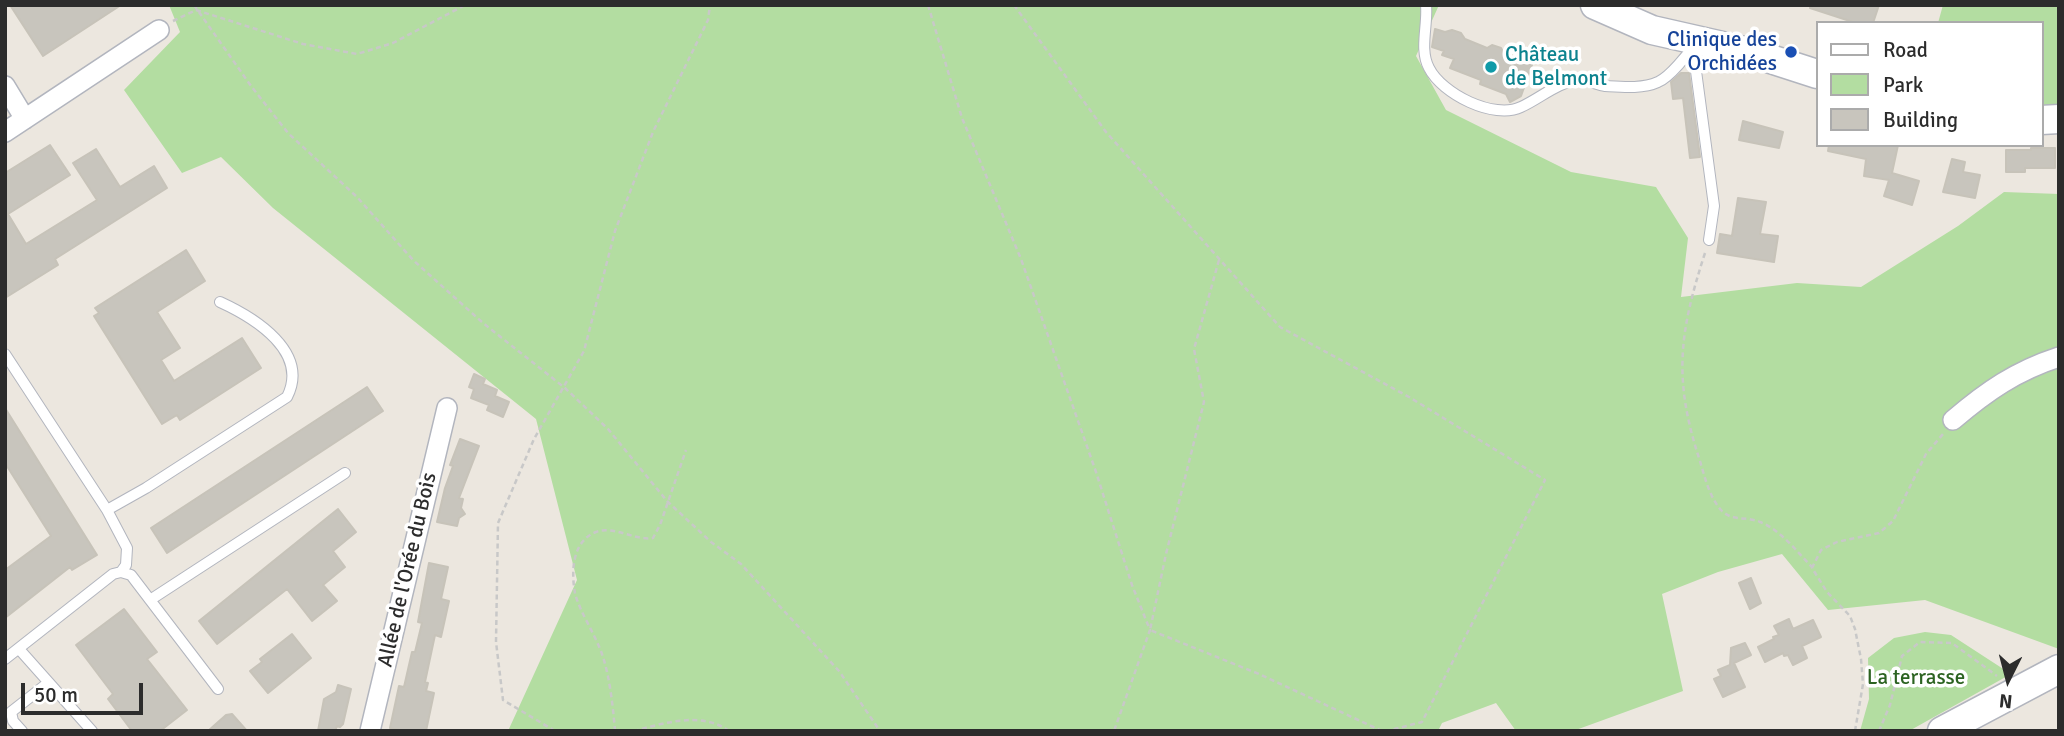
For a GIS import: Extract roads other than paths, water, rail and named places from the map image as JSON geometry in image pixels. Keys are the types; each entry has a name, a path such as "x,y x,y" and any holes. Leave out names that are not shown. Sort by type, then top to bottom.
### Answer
{"street":[{"path":"1595,5 1653,30 1761,55 1815,73"},
{"path":"5,132 159,30"},
{"path":"5,86 25,120"},
{"path":"1954,420 1990,389 2059,357"},
{"name":"Allée de l'Orée du Bois","path":"370,731 447,408"},
{"path":"1942,731 2059,669"}],"lane":[{"path":"1426,5 1427,26 1423,41 1429,68 1450,93 1478,105 1504,110 1520,108 1554,88 1581,80 1602,85 1633,87 1659,82 1688,55 1697,40"},
{"path":"1697,40 1696,71 1714,206 1709,240"},
{"path":"107,510 146,488 287,397 293,377 281,346 269,331 245,313 220,302"},
{"path":"5,354 107,510 127,548 126,565 121,572"},
{"path":"150,600 345,473"},
{"path":"5,659 113,574 121,572 131,575 218,689"},
{"path":"19,649 92,731"},
{"path":"22,731 13,720 11,712 48,683"}],"place":[{"name":"Clinique des Orchidées","path":"1791,52"},
{"name":"Château de Belmont","path":"1491,67"}],"park label":[{"name":"La terrasse","path":"1916,678"}]}
